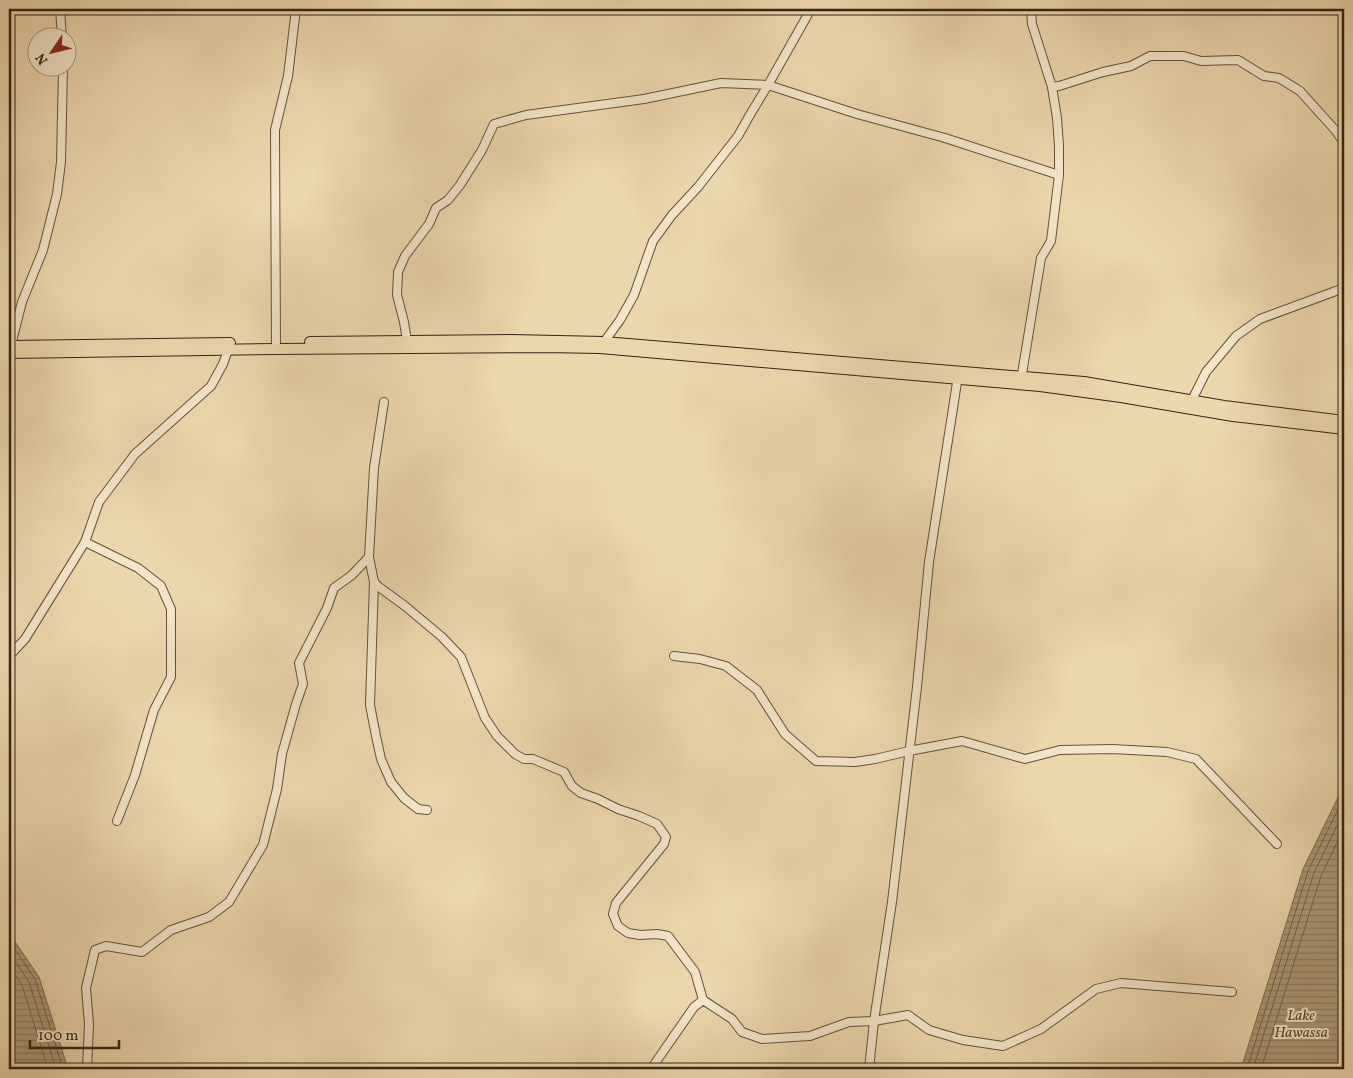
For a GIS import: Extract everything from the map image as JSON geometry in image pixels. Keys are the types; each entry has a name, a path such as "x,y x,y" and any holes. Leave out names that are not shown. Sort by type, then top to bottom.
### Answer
{"main road":[{"path":"10,348 227,347 560,340 604,342 958,375"},
{"path":"406,344 600,348 1021,380 1084,382 1224,406 1344,421"},
{"path":"1021,380 1233,416 1344,429"}],"street":[{"path":"60,9 61,28"},
{"path":"276,346 275,130 288,76 296,9"},
{"path":"604,342 620,320 634,295 653,241 672,215 698,187 738,136 812,9"},
{"path":"1021,380 1041,258 1051,241 1059,175 1057,118 1052,87 1032,24 1031,9"},
{"path":"1052,87 1131,66 1150,56 1184,56 1201,61 1238,60 1264,76 1279,78 1300,91 1336,132 1344,144"},
{"path":"10,348 22,302 43,250 57,194 61,162 63,78"},
{"path":"406,344 404,322 397,295 398,272 405,256 429,224 436,208 448,200 465,178 482,150 494,124 526,115 644,99 721,83 768,85 857,114 946,138 1059,175"},
{"path":"1192,400 1206,372 1236,336 1260,318 1344,288"},
{"path":"9,656 25,640 85,542 100,502 105,494 135,454 211,386 223,364 227,347"},
{"path":"869,1069 874,1021 892,902 929,562 958,375"},
{"path":"384,402 374,468 370,557 374,582 370,705 381,759 391,782 404,798 418,809 427,810"},
{"path":"85,542 138,568 161,586 171,609 171,677 154,710 135,775 117,821"},
{"path":"87,1069 89,1024 86,988 95,950 106,946 142,952 171,930 209,917 229,902 263,845 277,789 282,754 296,704 304,684 299,663 327,608 334,588 352,575 370,557"},
{"path":"374,582 442,637 461,657 485,718 496,736 515,754 524,759 534,759 564,772 572,786 581,793 657,824 666,837 664,844 616,903 613,914 618,926 628,933 668,936 694,972 703,1000 732,1020 742,1032 762,1039 810,1036 849,1022 874,1021 908,1015 929,1030 962,1040 1003,1046 1041,1029 1096,990 1122,983 1232,992"},
{"path":"674,656 700,659 726,666 757,690 785,734 816,761 855,762 875,760 909,751 962,741 1026,759 1060,750 1112,749 1167,752 1196,759 1277,844"},
{"path":"651,1069 694,1007 703,1000"}],"water":[{"name":"Lake Hawassa","path":"1344,785 1344,1069 1241,1069 1303,869"},
{"path":"9,933 39,977 68,1069 9,1069"}]}
